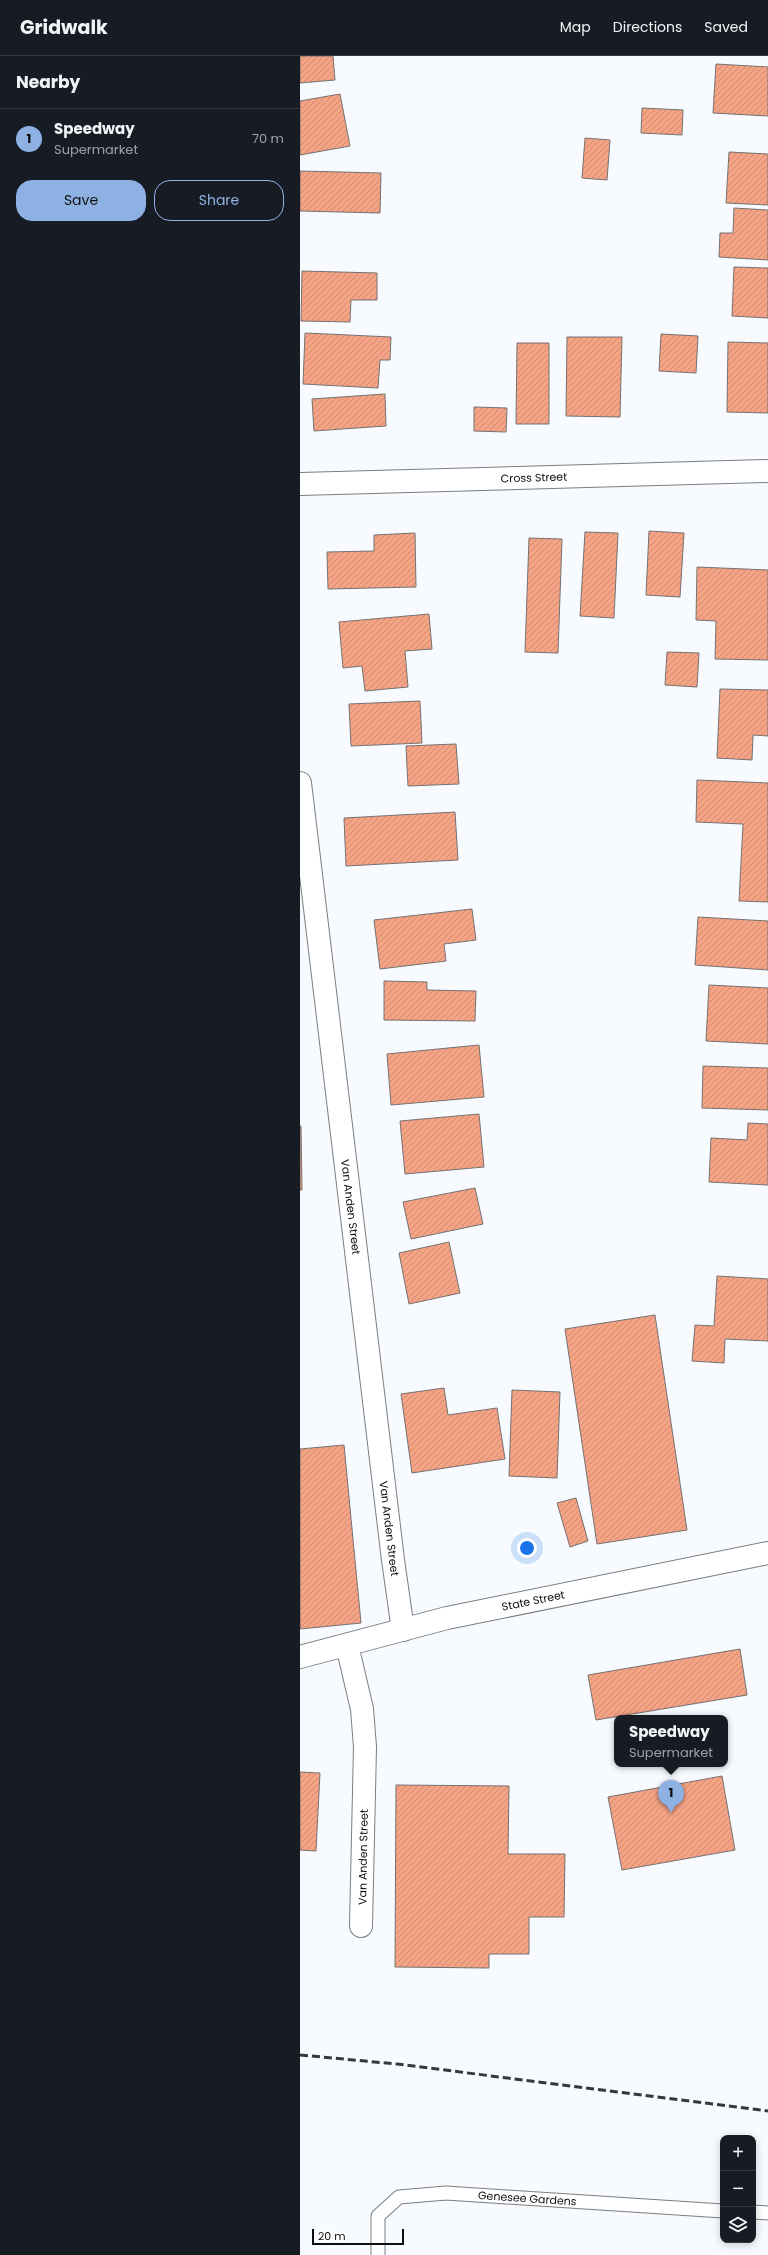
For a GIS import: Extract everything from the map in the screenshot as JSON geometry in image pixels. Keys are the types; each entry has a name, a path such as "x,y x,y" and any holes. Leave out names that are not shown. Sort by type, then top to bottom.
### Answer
{"street":[{"name":"Cross Street","path":"300,484 768,471"},
{"name":"Van Anden Street","path":"300,783 393,1560 403,1630"},
{"name":"State Street","path":"300,1657 447,1618 768,1553"},
{"name":"Van Anden Street","path":"347,1645 362,1708 365,1747 361,1926"}],"lane":[{"name":"Genesee Gardens","path":"378,2255 378,2216 399,2197 446,2193 720,2211"},
{"path":"756,2212 768,2213"}],"building":[{"path":"300,56 333,56 335,80 300,83"},
{"path":"716,64 768,67 768,116 713,113"},
{"path":"340,94 350,146 300,155 300,101"},
{"path":"642,108 683,110 682,135 641,133"},
{"path":"585,138 610,140 607,180 582,178"},
{"path":"729,152 768,154 768,205 726,203"},
{"path":"300,171 381,173 380,213 300,211"},
{"path":"734,208 768,210 768,260 719,257 720,233 733,233"},
{"path":"734,267 768,268 768,318 732,316"},
{"path":"302,271 377,273 377,300 351,300 350,322 301,321"},
{"path":"305,333 391,337 390,360 380,360 378,388 303,384"},
{"path":"661,334 698,336 696,373 659,371"},
{"path":"567,337 622,337 620,417 566,416"},
{"path":"728,342 768,343 768,413 727,412"},
{"path":"517,343 549,343 549,424 516,424"},
{"path":"385,394 386,426 314,431 312,399"},
{"path":"474,407 507,408 506,432 474,431"},
{"path":"649,531 684,533 680,597 646,595"},
{"path":"585,532 618,533 614,618 580,616"},
{"path":"415,533 416,587 328,589 327,552 374,551 374,535"},
{"path":"529,538 562,539 558,653 525,652"},
{"path":"697,567 768,570 768,660 715,659 716,621 696,620"},
{"path":"429,614 432,649 405,651 408,687 365,691 362,666 343,668 339,622"},
{"path":"667,652 699,653 697,687 665,685"},
{"path":"720,689 768,690 768,736 753,735 752,760 717,758"},
{"path":"420,701 422,743 351,746 349,704"},
{"path":"456,744 459,784 408,786 406,746"},
{"path":"697,780 768,783 768,902 739,901 743,824 696,822"},
{"path":"455,812 458,860 346,866 344,818"},
{"path":"472,909 476,940 444,944 446,961 380,969 374,920"},
{"path":"698,917 768,921 768,970 695,965"},
{"path":"384,981 427,982 427,990 476,991 475,1021 384,1020"},
{"path":"709,985 768,988 768,1044 706,1041"},
{"path":"479,1045 484,1097 391,1105 387,1054"},
{"path":"703,1066 768,1068 768,1110 702,1108"},
{"path":"479,1114 484,1167 405,1174 400,1121"},
{"path":"748,1123 768,1124 768,1185 709,1182 711,1138 747,1140"},
{"path":"301,1126 302,1190 300,1190"},
{"path":"475,1188 483,1224 411,1239 403,1202"},
{"path":"449,1242 460,1293 409,1304 399,1253"},
{"path":"717,1276 768,1279 768,1341 725,1339 724,1363 692,1361 695,1325 714,1326"},
{"path":"655,1315 687,1530 597,1544 565,1329"},
{"path":"444,1388 448,1415 497,1408 505,1459 412,1473 401,1394"},
{"path":"512,1390 560,1392 557,1478 509,1476"},
{"path":"344,1445 361,1623 300,1629 300,1449"},
{"path":"576,1498 588,1541 570,1547 557,1503"},
{"path":"740,1649 747,1695 626,1715 614,1715 614,1717 596,1720 588,1675"},
{"path":"300,1772 320,1773 316,1851 300,1850"},
{"path":"722,1776 735,1850 622,1870 608,1797"},
{"path":"396,1785 509,1786 508,1854 565,1854 564,1917 529,1917 529,1954 489,1954 489,1968 395,1967"}],"railway":[{"path":"300,2055 397,2064 768,2111"}],"place":[{"name":"Speedway","path":"671,1813"}]}
